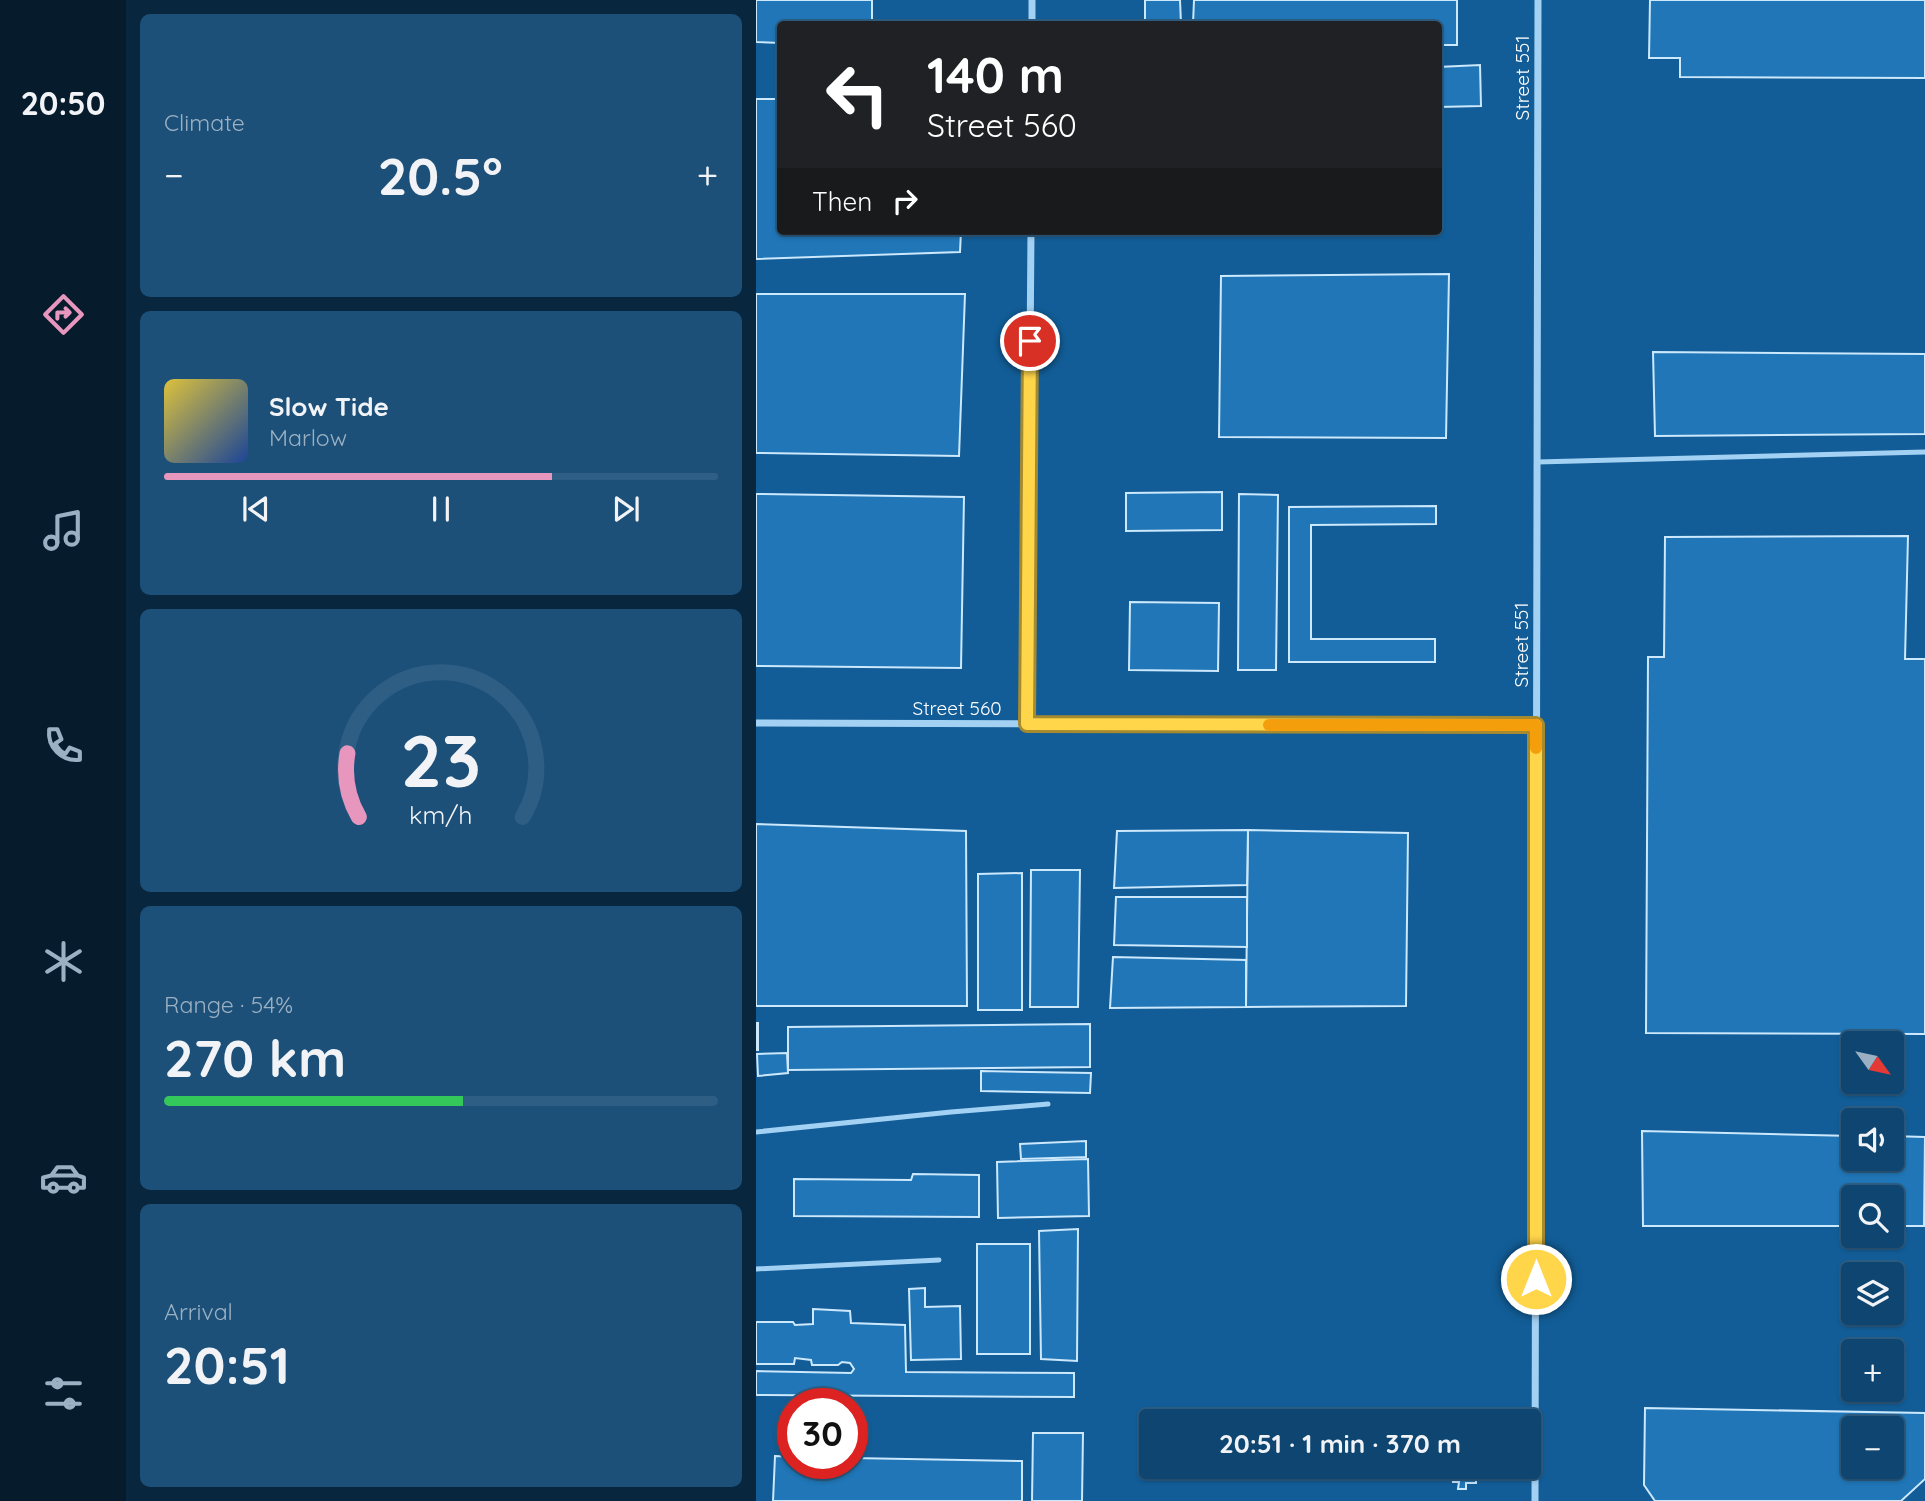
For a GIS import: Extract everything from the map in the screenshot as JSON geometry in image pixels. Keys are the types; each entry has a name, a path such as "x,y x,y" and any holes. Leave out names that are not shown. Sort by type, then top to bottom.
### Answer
{"street":[{"path":"1032,0 1032,21"},
{"name":"Street 551","path":"1535,1501 1538,0"},
{"path":"1027,724 1031,235"},
{"name":"Street 560","path":"756,723 1536,725"}],"lane":[{"path":"1538,462 1925,452"},
{"path":"756,1132 951,1111 1048,1104"},
{"path":"756,1269 939,1260"}],"building":[{"path":"756,0 872,0 872,21 777,21 777,43 756,42"},
{"path":"1145,0 1180,0 1181,21 1145,21"},
{"path":"1194,0 1457,0 1457,45 1442,45 1442,21 1193,21"},
{"path":"1650,0 1925,0 1925,78 1680,77 1680,58 1649,58"},
{"path":"1480,65 1481,106 1442,107 1442,67"},
{"path":"756,99 777,99 777,235 961,235 960,252 756,259"},
{"path":"1449,274 1446,438 1219,437 1221,276"},
{"path":"756,294 965,294 959,456 756,453"},
{"path":"1653,352 1925,354 1925,434 1655,436"},
{"path":"1222,492 1222,530 1126,531 1126,493"},
{"path":"756,494 964,497 961,668 756,666"},
{"path":"1239,494 1278,495 1276,670 1238,670"},
{"path":"1436,506 1436,524 1311,525 1311,639 1435,639 1435,662 1289,662 1289,507"},
{"path":"1908,536 1905,659 1925,659 1925,1034 1904,1034 1904,1031 1841,1031 1841,1034 1646,1033 1648,657 1664,657 1665,537"},
{"path":"1130,602 1219,603 1218,671 1129,670"},
{"path":"756,824 966,831 967,1006 756,1006"},
{"path":"1248,830 1408,833 1406,1006 1246,1007"},
{"path":"1248,830 1247,885 1114,888 1117,831"},
{"path":"1031,870 1080,870 1078,1007 1030,1007"},
{"path":"1022,873 1022,1010 978,1010 978,874"},
{"path":"1116,897 1247,897 1247,947 1114,945"},
{"path":"1113,957 1246,960 1246,1007 1110,1008"},
{"path":"758,1023 758,1050 756,1050"},
{"path":"1090,1024 1090,1067 788,1070 788,1027"},
{"path":"787,1053 788,1073 758,1076 757,1054"},
{"path":"981,1071 1091,1073 1090,1093 981,1091"},
{"path":"1642,1131 1841,1136 1841,1171 1904,1171 1904,1136 1925,1137 1924,1226 1904,1226 1904,1185 1841,1185 1841,1226 1643,1226"},
{"path":"1086,1141 1086,1157 1021,1159 1020,1144"},
{"path":"1088,1159 1089,1216 998,1218 997,1162"},
{"path":"913,1174 979,1175 979,1217 794,1216 794,1179 911,1180"},
{"path":"1078,1229 1077,1361 1041,1359 1039,1231"},
{"path":"977,1244 1030,1244 1030,1354 977,1354"},
{"path":"925,1288 925,1307 960,1306 961,1359 911,1360 909,1289"},
{"path":"813,1309 850,1311 851,1323 905,1325 906,1372 1074,1373 1074,1397 868,1396 868,1388 777,1388 777,1395 756,1395 756,1371 851,1373 854,1369 850,1363 842,1362 838,1365 812,1365 811,1360 795,1358 794,1364 756,1364 756,1322 813,1324"},
{"path":"1645,1408 1925,1413 1925,1479 1901,1501 1655,1501 1644,1485"},
{"path":"1033,1433 1083,1433 1082,1501 1032,1501"},
{"path":"775,1456 777,1479 868,1479 868,1458 1022,1461 1022,1501 773,1501"},
{"path":"1199,1479 1353,1479 1353,1480"},
{"path":"1453,1479 1476,1479 1476,1483 1466,1483 1466,1489 1458,1489 1459,1482 1453,1482"}],"slow traffic":[{"path":"1269,725 1536,725 1536,748"}],"route":[{"path":"1030,341 1027,724 1536,725 1536,1279"}]}
